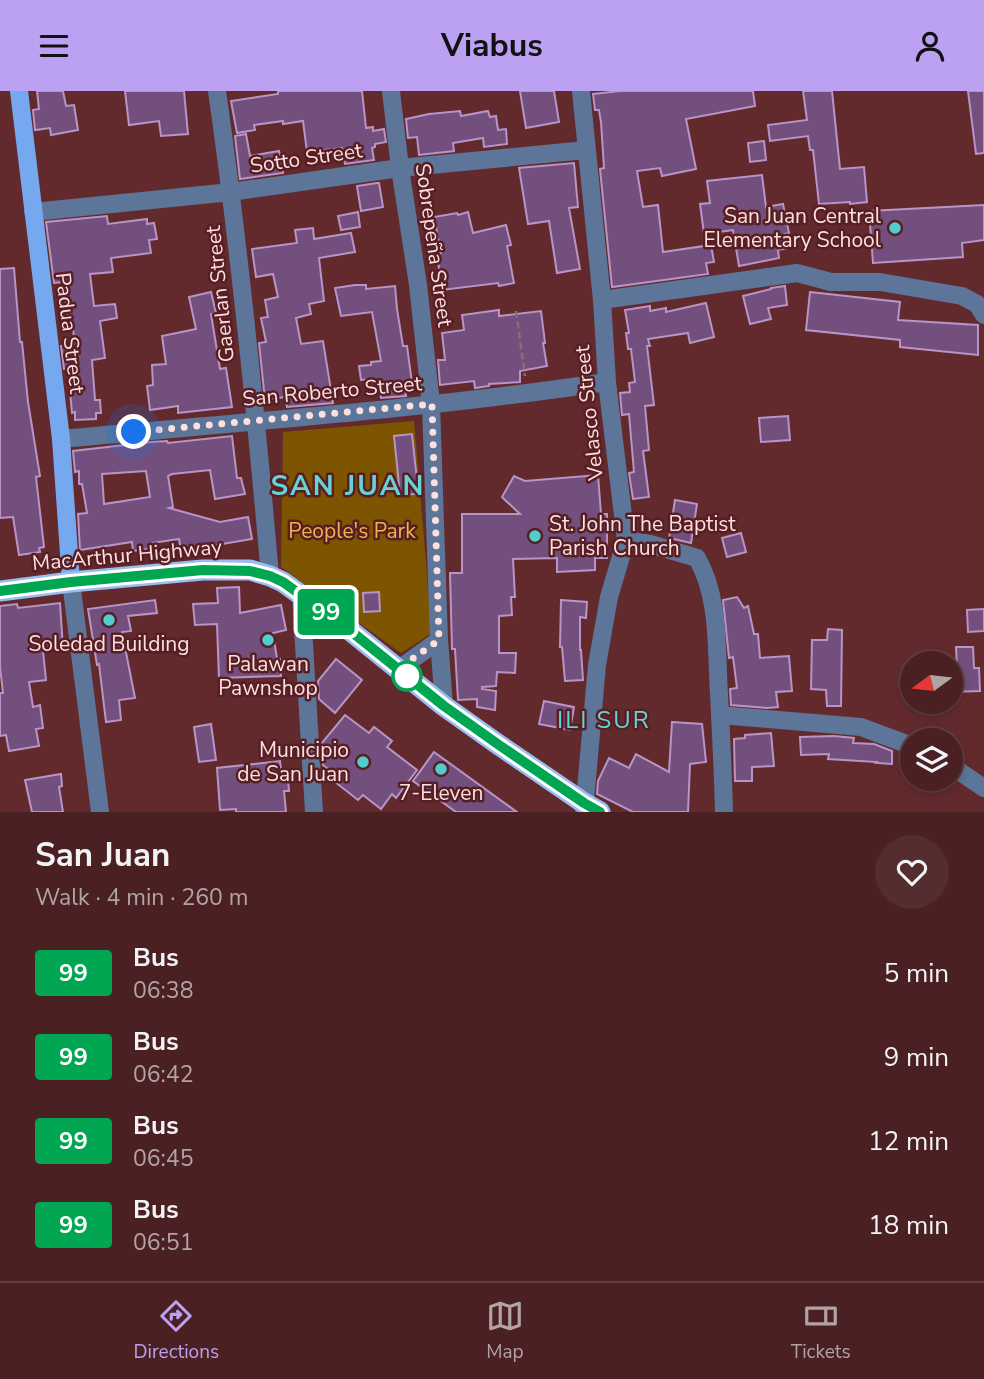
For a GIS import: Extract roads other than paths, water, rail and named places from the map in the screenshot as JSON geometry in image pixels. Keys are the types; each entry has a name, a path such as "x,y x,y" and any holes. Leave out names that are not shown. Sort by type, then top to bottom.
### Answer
{"highway":[{"name":"MacArthur Highway","path":"0,591 203,570 250,571 270,576 301,594 444,706 590,809"}],"main road":[{"name":"Padua Street","path":"19,91 61,439 71,582"}],"street":[{"name":"Gaerlan Street","path":"217,91 257,421 270,576"},
{"name":"Sobrepeña Street","path":"391,91 432,404 439,640 444,706"},
{"name":"Velasco Street","path":"581,91 602,300 607,382 626,540 609,597 597,665 590,809"},
{"name":"Sotto Street","path":"33,212 231,193 400,167 586,150"},
{"path":"602,300 797,273 831,282 880,282 962,296 976,304 984,315"},
{"name":"San Roberto Street","path":"61,439 432,404 607,382"},
{"path":"626,540 697,558 707,574 714,609 724,812"},
{"path":"71,582 100,812"},
{"path":"301,594 314,812"},
{"path":"398,669 439,640"},
{"path":"720,716 861,727 900,741"},
{"path":"963,774 984,788"}],"place":[{"name":"San Juan Central Elementary School","path":"895,228"},
{"name":"St. John The Baptist Parish Church","path":"535,536"},
{"name":"Soledad Building","path":"109,620"},
{"name":"Palawan Pawnshop","path":"268,640"},
{"name":"Municipio de San Juan","path":"363,762"},
{"name":"7-Eleven","path":"441,769"}],"district":[{"name":"SAN JUAN","path":"348,485"},
{"name":"ILI SUR","path":"604,720"}],"park label":[{"name":"People's Park","path":"352,531"}]}
